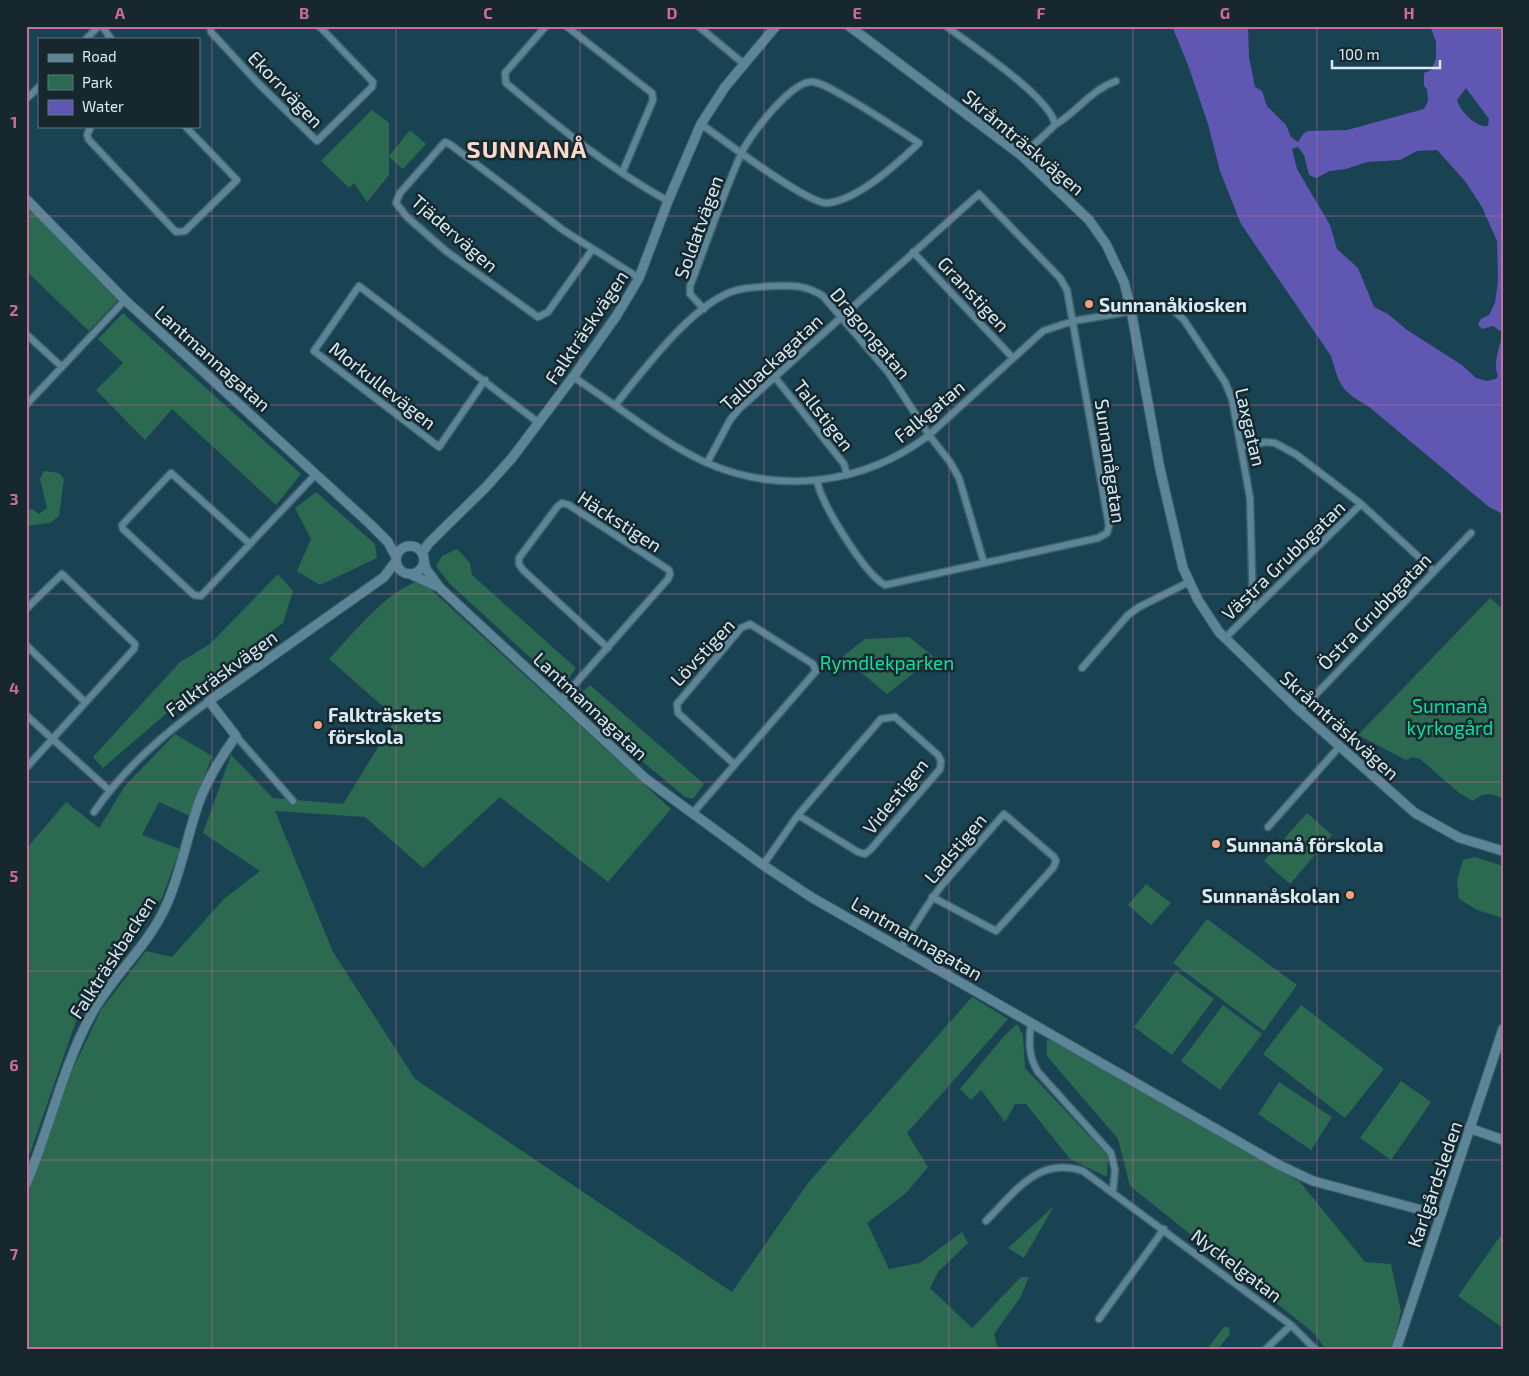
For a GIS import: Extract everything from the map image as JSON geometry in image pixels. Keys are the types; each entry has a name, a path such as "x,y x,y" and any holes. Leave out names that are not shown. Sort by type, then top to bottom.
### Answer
{"street":[{"path":"87,38 101,26 110,38"},
{"name":"Ekorrvägen","path":"210,26 211,32 258,83 317,141 321,140 372,87 373,82 319,26"},
{"path":"546,26 504,73 506,83 556,125 622,173 668,202"},
{"path":"566,26 652,94 652,100 622,173"},
{"path":"698,26 744,64"},
{"name":"Falkträskvägen","path":"417,552 486,487 539,423 617,315 639,278 701,124 725,87 776,26"},
{"name":"Skråmträskvägen","path":"849,26 1022,156 1089,220 1109,252 1124,282 1132,310 1167,503 1182,568 1198,600 1225,638 1300,711 1415,813 1460,838 1503,851"},
{"path":"946,26 1015,77 1046,108 1054,119 1055,125"},
{"path":"1022,156 1055,125 1066,119 1104,85 1116,81"},
{"name":"Soldatvägen","path":"704,309 690,294 690,286 742,152 784,99 805,82 814,82 864,107 919,144 883,176 839,200 825,203 801,192 742,152"},
{"path":"26,99 38,88"},
{"path":"701,124 742,152"},
{"path":"90,128 87,135 89,140 176,232 181,232 185,231 237,180 187,128"},
{"name":"Tjädervägen","path":"592,250 548,312 538,317 446,251 407,217 396,203 400,193 445,142 451,144 592,250 639,278"},
{"name":"Tallbackagatan","path":"707,463 730,420 774,376 979,194"},
{"name":"Sunnanågatan","path":"817,481 820,494 838,525 867,567 879,582 885,585 1098,538 1107,533 1109,526 1067,290 1060,278 979,194"},
{"name":"Lantmannagatan","path":"26,199 125,300 382,536 394,550 396,559 406,573 440,588"},
{"name":"Granstigen","path":"913,252 1012,357"},
{"name":"Dragongatan","path":"616,404 664,345 704,309 721,297 739,289 792,285 804,286 823,296 888,372 929,435 950,462 959,478 984,564"},
{"name":"Morkullevägen","path":"485,380 439,447 314,350 359,286 485,380 530,418 539,423"},
{"path":"26,405 125,300"},
{"name":"Laxgatan","path":"1132,310 1164,306 1172,309 1184,320 1225,382 1232,399 1250,498 1253,610"},
{"name":"Falkgatan","path":"574,377 677,447 707,463 739,473 782,482 817,481 861,472 894,458 929,435 1012,357 1043,331 1073,321 1132,310"},
{"path":"26,334 62,367"},
{"name":"Tallstigen","path":"774,376 844,464 847,476"},
{"path":"1242,447 1266,442 1280,445 1297,455 1361,504 1434,570"},
{"path":"249,543 172,473 122,525 123,529 194,595 201,596 315,475"},
{"name":"Häckstigen","path":"560,701 608,648 670,574 660,565 568,504 562,503 557,507 520,558 519,564 523,570 608,648"},
{"name":"Västra Grubbgatan","path":"1225,638 1361,504"},
{"name":"Östra Grubbgatan","path":"1300,711 1471,533"},
{"name":"Lantmannagatan","path":"382,536 417,552 426,569 440,588 646,779 763,866 812,897 1280,1165 1312,1181 1440,1215"},
{"path":"400,550 417,552 420,569 384,577 400,550"},
{"path":"26,609 62,574 135,644 134,649 26,768"},
{"name":"Falkträskvägen","path":"94,812 109,790 150,747 209,701 384,577"},
{"path":"1082,668 1128,615 1189,582"},
{"name":"Lövstigen","path":"692,814 816,671 813,664 750,624 741,628 677,704 678,713 734,764"},
{"path":"26,645 85,702"},
{"path":"209,701 236,736 293,801"},
{"path":"26,715 109,790"},
{"name":"Videstigen","path":"763,866 798,814 880,719 895,717 938,755 941,761 940,769 865,854 858,852 798,814"},
{"name":"Falkträskbacken","path":"26,1184 62,1081 90,1016 113,980 152,932 165,909 174,887 199,802 214,769 236,736"},
{"path":"1268,828 1340,746"},
{"name":"Ladstigen","path":"901,948 932,898 1004,814 1054,856 1056,862 996,931 932,898"},
{"path":"1031,1023 1029,1036 1032,1062 1038,1072 1111,1153 1115,1170 1113,1190"},
{"name":"Karlgårdsleden","path":"1396,1350 1503,1029"},
{"path":"1470,1128 1503,1140"},
{"name":"Nyckelgatan","path":"986,1221 1028,1179 1048,1168 1068,1166 1083,1170 1113,1190 1291,1325 1316,1350"},
{"name":"Nyckelgatan","path":"1099,1319 1164,1229"},
{"name":"Nyckelgatan","path":"1265,1350 1291,1325"}],"green space":[{"path":"372,110 389,123 389,156 410,130 426,144 403,169 389,157 389,175 367,202 354,183 349,188 321,161"},
{"path":"26,205 118,300 89,331 26,271"},
{"path":"123,313 301,474 276,505 172,409 145,440 96,390 123,363 98,339"},
{"path":"44,471 59,473 64,479 59,516 50,523 26,526 26,510 32,509 39,514 47,508 40,479"},
{"path":"316,492 375,544 377,558 320,585 297,571 311,539 295,508"},
{"path":"457,549 470,563 472,575 576,668 568,679 546,672 449,583 436,566 442,556"},
{"path":"278,574 293,591 283,623 197,687 103,768 93,757 180,662 210,644"},
{"path":"418,582 426,585 671,809 608,882 500,797 423,868 365,817 275,811 333,952 415,1079 732,1292 808,1183 972,997 1008,1019 907,1133 928,1167 906,1193 867,1223 889,1269 920,1263 962,1232 968,1243 938,1272 930,1288 972,1328 1021,1277 1029,1277 1020,1298 994,1334 998,1350 26,1350 26,1198 68,1079 101,1010 146,951 172,957 224,899 260,871 203,833 231,755 273,798 343,804 396,718 329,659 370,614 395,593"},
{"name":"Sunnanå kyrkogård","path":"1490,598 1503,609 1503,799 1488,794 1480,796 1473,801 1458,792 1420,759 1412,757 1406,760 1358,735"},
{"name":"Rymdlekparken","path":"909,637 934,657 887,694 842,657 865,639"},
{"path":"590,685 704,784 693,799 685,797 643,762 602,723 581,693"},
{"path":"175,734 212,756 190,816 159,802 142,835 180,849 162,898 83,1001 26,1165 26,849 66,802 99,828 125,786"},
{"path":"1307,813 1332,835 1290,884 1264,861"},
{"path":"1475,857 1503,866 1503,918 1477,910 1459,899 1457,881 1463,860"},
{"path":"1146,884 1171,903 1151,925 1128,905"},
{"path":"1207,919 1297,985 1264,1031 1173,963"},
{"path":"1176,971 1214,999 1172,1055 1134,1027"},
{"path":"1223,1005 1262,1034 1220,1090 1181,1061"},
{"path":"1301,1005 1384,1069 1345,1118 1263,1054"},
{"path":"1017,1024 1023,1035 1025,1068 1108,1156 1107,1177 1070,1159 1026,1104 1015,1104 1005,1122 981,1090 971,1100 960,1089 1004,1036"},
{"path":"1047,1040 1056,1041 1300,1182 1365,1262 1391,1264 1401,1311 1392,1350 1326,1350 1315,1334 1130,1186 1118,1139 1047,1056"},
{"path":"1401,1081 1431,1102 1391,1160 1360,1138"},
{"path":"1279,1082 1332,1117 1311,1150 1258,1114"},
{"path":"1054,1206 1024,1258 1008,1248"},
{"path":"1503,1232 1503,1328 1458,1296"},
{"path":"1224,1327 1229,1327 1230,1334 1217,1350 1206,1350"}],"water":[{"path":"1172,26 1248,26 1249,57 1255,87 1262,91 1267,106 1286,125 1291,137 1298,142 1304,133 1308,131 1347,130 1424,109 1428,101 1427,89 1424,86 1424,73 1431,70 1436,59 1436,42 1430,26 1503,26 1503,514 1489,507 1342,386 1331,356 1241,224 1220,171 1208,124 1188,65","holes":["1466,88 1489,119 1488,126 1483,126 1473,121 1458,104 1457,100","1298,147 1304,155 1309,175 1316,178 1330,171 1346,169 1367,162 1400,160 1417,151 1437,150 1465,181 1482,207 1497,241 1498,280 1495,303 1489,315 1481,319 1478,324 1482,329 1493,326 1502,332 1496,359 1498,376 1496,379 1487,381 1476,378 1462,365 1407,330 1388,314 1374,307 1358,268 1337,249 1330,225 1297,169 1292,149"]}],"place":[{"name":"Sunnanåkiosken","path":"1089,304"},
{"name":"Falkträskets förskola","path":"318,725"},
{"name":"Sunnanå förskola","path":"1216,844"},
{"name":"Sunnanåskolan","path":"1350,895"}],"district":[{"name":"SUNNANÅ","path":"527,148"}]}
